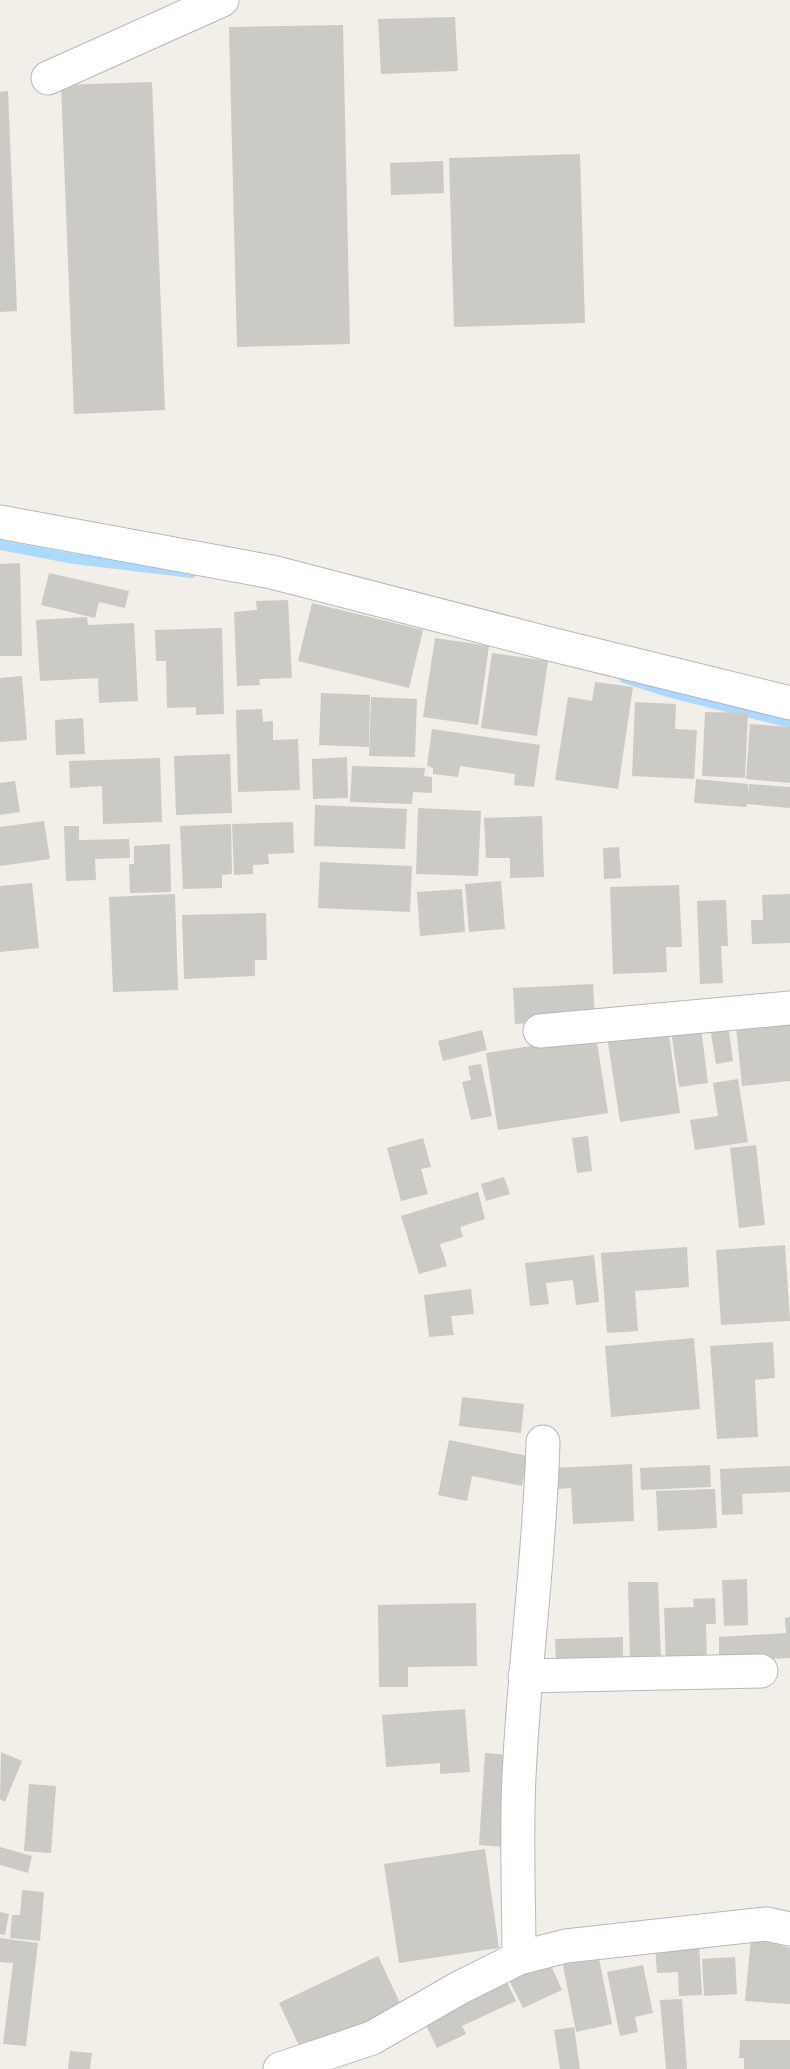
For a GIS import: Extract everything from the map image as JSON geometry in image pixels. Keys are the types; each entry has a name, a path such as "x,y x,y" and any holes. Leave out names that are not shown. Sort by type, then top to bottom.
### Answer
{"street":[{"path":"48,78 222,0"},
{"path":"0,522 272,572 790,704"},
{"path":"540,1031 790,1008"},
{"path":"519,1958 519,1778 525,1676 541,1504 543,1442"},
{"path":"525,1676 761,1671"},
{"path":"280,2069 372,2038 459,1988 519,1958 566,1946 719,1929 766,1924 790,1929"}],"building":[{"path":"455,17 458,71 381,74 378,19"},
{"path":"343,25 350,344 237,347 229,27"},
{"path":"152,82 165,410 74,414 61,85"},
{"path":"8,91 17,311 0,312 0,92"},
{"path":"580,154 585,323 454,327 449,158"},
{"path":"443,161 444,193 391,195 390,163"},
{"path":"20,563 22,656 0,656 0,564"},
{"path":"49,573 129,591 125,608 99,602 95,618 41,605"},
{"path":"288,600 292,678 259,679 260,685 237,686 234,612 257,610 256,601"},
{"path":"312,603 423,630 409,688 298,661"},
{"path":"87,617 88,625 134,623 138,701 99,703 98,678 40,681 36,620"},
{"path":"222,628 224,714 196,715 196,707 167,708 166,661 156,661 155,630"},
{"path":"435,638 489,646 478,725 423,717"},
{"path":"492,653 548,661 537,736 481,728"},
{"path":"22,676 27,740 0,742 0,678"},
{"path":"595,682 633,687 618,789 555,780 568,697 592,701"},
{"path":"321,693 370,695 369,747 319,745"},
{"path":"371,697 417,699 415,757 369,756"},
{"path":"635,702 676,704 675,729 697,730 694,779 632,776"},
{"path":"262,709 263,722 273,721 273,740 298,739 300,790 238,792 236,710"},
{"path":"705,712 748,713 745,778 702,776"},
{"path":"83,718 85,754 56,755 55,720"},
{"path":"750,724 790,727 790,783 746,779"},
{"path":"432,729 540,745 534,787 514,785 515,774 460,766 458,777 433,774 433,768 427,766"},
{"path":"230,754 232,813 176,815 174,756"},
{"path":"347,757 348,798 313,799 312,759"},
{"path":"160,758 162,822 103,824 102,786 70,788 69,761"},
{"path":"352,766 425,768 424,776 432,777 432,793 413,792 412,804 350,802"},
{"path":"696,779 748,784 748,795 749,784 790,787 790,808 694,803"},
{"path":"15,781 20,812 0,815 0,783"},
{"path":"315,805 407,809 405,849 314,846"},
{"path":"418,808 481,811 478,876 416,874"},
{"path":"542,816 544,877 510,878 510,858 486,858 484,818"},
{"path":"44,821 50,859 0,866 0,827"},
{"path":"293,822 294,853 268,854 269,864 253,865 253,874 234,875 232,824"},
{"path":"231,824 232,874 222,875 222,888 183,889 180,826"},
{"path":"64,826 79,826 79,840 129,839 130,858 95,859 96,880 66,881"},
{"path":"170,844 171,892 130,893 129,864 134,864 134,846"},
{"path":"619,847 621,878 604,879 603,848"},
{"path":"320,862 412,866 410,912 318,908"},
{"path":"501,881 505,929 469,932 465,884"},
{"path":"32,883 39,948 0,952 0,886"},
{"path":"679,885 682,947 666,947 667,972 613,974 610,887"},
{"path":"462,889 465,932 420,936 417,892"},
{"path":"175,894 178,990 113,992 109,897"},
{"path":"790,894 790,943 752,944 751,920 763,920 762,895"},
{"path":"726,900 728,946 721,946 723,983 700,984 697,901"},
{"path":"266,913 267,960 255,960 255,976 184,979 182,915"},
{"path":"593,984 595,1019 515,1024 513,988"},
{"path":"790,1011 790,1081 742,1086 735,1016"},
{"path":"728,1024 733,1061 716,1064 710,1027"},
{"path":"701,1027 708,1083 679,1087 671,1031"},
{"path":"668,1028 680,1113 620,1122 607,1036"},
{"path":"482,1030 487,1050 443,1061 438,1041"},
{"path":"596,1036 608,1113 498,1130 486,1053"},
{"path":"481,1064 492,1116 471,1120 462,1082 471,1080 468,1066"},
{"path":"738,1079 748,1142 695,1150 690,1120 718,1116 713,1083"},
{"path":"588,1136 592,1171 577,1173 572,1138"},
{"path":"423,1138 431,1167 421,1169 428,1194 401,1201 387,1148"},
{"path":"756,1145 765,1225 739,1228 730,1148"},
{"path":"504,1177 510,1194 486,1201 481,1184"},
{"path":"478,1192 485,1219 460,1227 463,1237 440,1244 447,1266 419,1274 401,1216"},
{"path":"785,1245 790,1321 721,1325 716,1250"},
{"path":"687,1247 689,1287 635,1291 638,1331 607,1333 601,1253"},
{"path":"594,1255 599,1302 576,1305 573,1280 546,1283 549,1304 530,1306 525,1263"},
{"path":"471,1289 474,1314 451,1316 454,1335 429,1337 424,1295"},
{"path":"694,1338 700,1409 611,1417 605,1346"},
{"path":"773,1342 775,1378 755,1380 758,1437 717,1439 710,1346"},
{"path":"462,1397 524,1404 521,1433 459,1426"},
{"path":"449,1440 528,1456 522,1486 472,1476 467,1501 438,1495"},
{"path":"632,1464 634,1521 573,1524 571,1488 556,1489 555,1468"},
{"path":"710,1465 711,1487 641,1490 640,1468"},
{"path":"790,1466 790,1492 742,1494 743,1514 722,1515 720,1469"},
{"path":"715,1489 717,1528 658,1531 656,1491"},
{"path":"747,1579 748,1625 724,1626 722,1580"},
{"path":"628,1582 658,1582 661,1659 630,1660"},
{"path":"715,1598 716,1624 706,1624 707,1661 666,1662 664,1608 694,1607 693,1599"},
{"path":"476,1603 477,1666 408,1667 408,1687 379,1687 378,1605"},
{"path":"790,1617 790,1658 719,1661 719,1637 786,1633 785,1618"},
{"path":"623,1637 623,1659 556,1660 555,1639"},
{"path":"465,1709 470,1772 440,1774 440,1763 386,1767 382,1715"},
{"path":"1,1752 22,1761 5,1802 0,1799"},
{"path":"485,1753 510,1755 503,1847 479,1845"},
{"path":"29,1784 56,1786 51,1853 24,1851"},
{"path":"0,1847 32,1856 28,1873 0,1865"},
{"path":"485,1849 499,1948 399,1963 384,1864"},
{"path":"22,1890 44,1892 40,1941 10,1938 12,1915 20,1915"},
{"path":"0,1912 9,1914 5,1935 0,1934"},
{"path":"751,1937 790,1948 790,2004 745,2001"},
{"path":"0,1938 38,1943 26,2046 3,2044 13,1963 0,1962"},
{"path":"699,1944 702,1995 679,1996 678,1972 657,1973 655,1946"},
{"path":"598,1953 612,2024 576,2032 562,1960"},
{"path":"378,1956 401,2005 302,2052 279,2003"},
{"path":"735,1957 737,1994 704,1996 702,1959"},
{"path":"548,1959 562,1990 523,2008 508,1978"},
{"path":"643,1965 653,2013 635,2017 638,2032 620,2036 607,1972"},
{"path":"506,1980 516,2001 462,2026 466,2034 437,2048 423,2019"},
{"path":"682,1999 687,2069 666,2069 660,2000"},
{"path":"574,2027 580,2069 560,2069 554,2030"},
{"path":"740,2040 790,2040 790,2069 744,2069 744,2058 739,2058"},
{"path":"70,2051 92,2053 90,2069 68,2069"}],"waterway":[{"path":"0,545 74,559 192,573"},
{"path":"624,678 671,693 790,723"}]}
